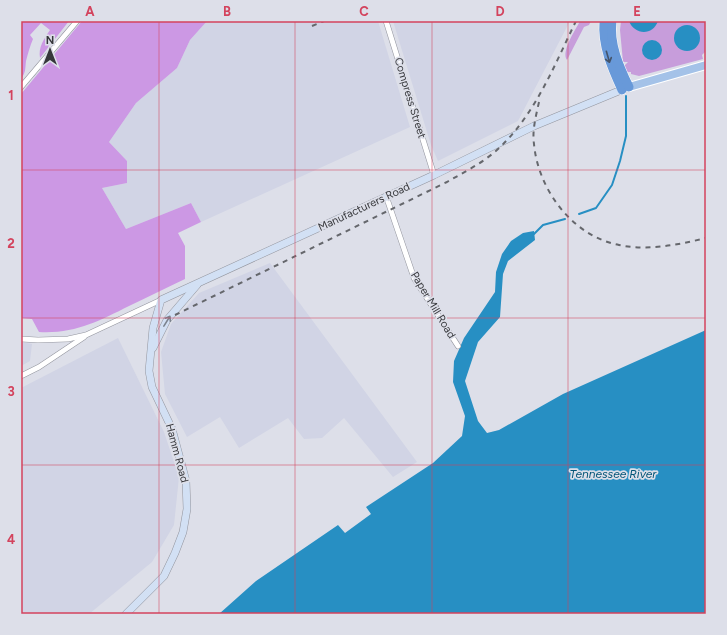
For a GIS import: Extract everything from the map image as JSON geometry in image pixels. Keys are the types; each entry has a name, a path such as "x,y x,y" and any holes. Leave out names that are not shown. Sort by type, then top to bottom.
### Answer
{"highway":[{"path":"604,21 604,41 609,60 625,89"},
{"path":"612,21 611,30 615,52 625,89"}],"main road":[{"name":"Manufacturers Road","path":"161,300 434,175 534,126 625,89 706,65"},
{"path":"150,356 167,320 200,283"},
{"name":"Hamm Road","path":"126,614 164,576 183,532 187,509 186,481 172,429 152,387 150,371 153,328 161,300"}],"street":[{"path":"21,87 77,21"},
{"name":"Compress Street","path":"386,21 434,175"},
{"name":"Paper Mill Road","path":"386,196 414,278 458,346"},
{"name":"Manufacturers Road","path":"21,339 38,340 86,335 161,300"},
{"path":"21,376 39,367 86,335"}],"shaded area":[{"path":"23,21 69,21 40,58 41,47 50,30 41,23 30,35 33,39 27,58 25,72 21,79 21,23"},
{"path":"82,21 207,21 190,40 177,68 136,103 109,142 127,161 127,183 102,188 126,229 191,203 201,222 178,233 185,246 185,279 107,317 75,329 39,332 32,319 21,318 21,94"},
{"path":"207,21 378,21 410,127 201,222 191,203 126,229 102,188 127,183 127,161 109,142 136,103 177,68 190,40"},
{"path":"393,21 570,21 518,121 438,161 431,145"},
{"path":"580,21 591,21 589,25 584,27 567,60 567,46"},
{"path":"621,21 706,21 706,51 702,55 703,59 639,76 631,74 631,72 627,72 624,66 628,62 623,62 620,30"},
{"path":"270,263 417,462 393,477 344,418 322,438 304,439 288,418 239,448 220,417 187,437 165,394 161,352 171,324 199,293"},
{"path":"118,338 164,432 179,477 174,525 152,562 89,614 21,614 21,388"},
{"path":"21,342 32,344 30,361 21,366"}],"water":[{"path":"629,21 658,21 656,26 644,32 635,29 631,26"},
{"path":"687,25 696,29 700,38 696,47 687,51 678,47 674,38 678,29"},
{"path":"652,40 659,43 662,50 659,57 652,60 645,57 642,50 645,43"},
{"name":"Tennessee River","path":"534,231 535,240 508,261 503,274 500,317 478,342 465,381 478,421 487,433 499,430 563,394 706,330 706,614 219,614 256,581 338,525 345,533 371,514 366,507 433,463 462,436 465,416 453,382 454,361 464,338 495,292 496,272 502,254 511,241 523,233"}],"waterway":[{"path":"579,214 596,208 612,185 626,136 626,96"},
{"path":"534,234 543,225 565,219"}],"railway":[{"path":"312,26 324,21"},
{"path":"175,315 447,182 486,159 511,136 523,121 543,89 576,21"},
{"path":"539,102 535,123 534,144 542,178 560,208 586,232 602,240 630,247 662,246 706,238"}]}
